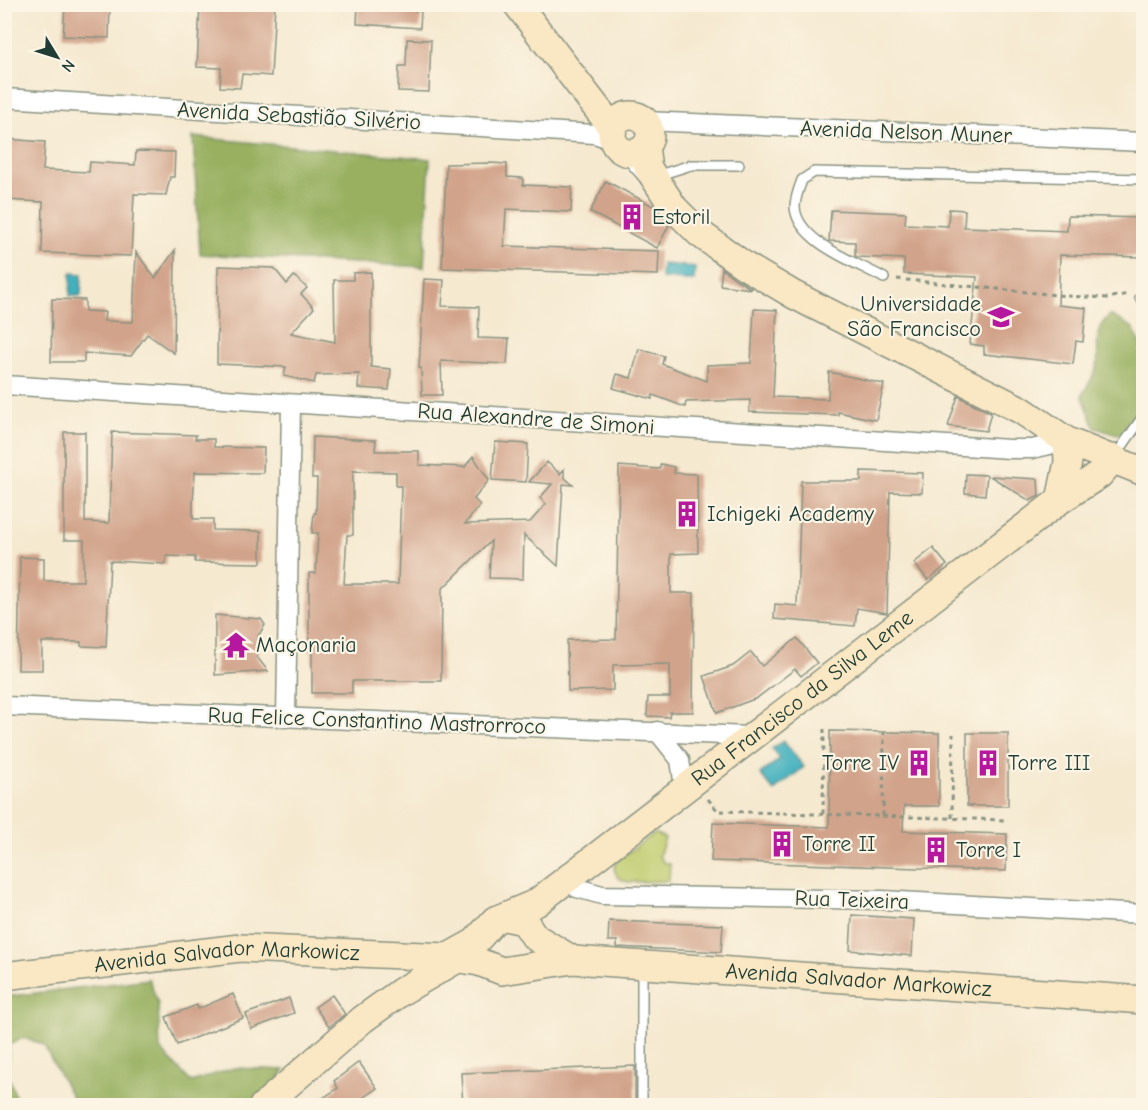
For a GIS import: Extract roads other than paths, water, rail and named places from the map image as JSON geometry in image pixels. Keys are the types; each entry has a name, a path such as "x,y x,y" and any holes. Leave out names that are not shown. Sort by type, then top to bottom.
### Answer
{"street":[{"path":"517,4 610,131 626,116 635,116 651,133 648,168 674,208 699,233 745,266 794,295 1021,410 1067,441 1114,458 1143,472"},
{"name":"Avenida Sebastião Silvério","path":"4,98 610,131"},
{"name":"Avenida Nelson Muner","path":"651,133 1143,142"},
{"name":"Rua Alexandre de Simoni","path":"4,385 1010,449 1032,449 1067,441"},
{"path":"286,718 291,404"},
{"path":"1060,500 1066,472 1067,441"},
{"name":"Rua Francisco da Silva Leme","path":"505,916 526,908 694,791 749,736 1060,500 1099,475 1114,458"},
{"name":"Rua Felice Constantino Mastrorroco","path":"4,706 749,736"},
{"path":"657,731 680,760 694,791"},
{"name":"Rua Teixeira","path":"566,879 577,888 602,896 882,900 1143,914"},
{"path":"482,936 483,955 490,965 502,971 515,971 524,966 532,957 544,895"},
{"path":"263,1106 363,1019 466,949 482,936 495,920 505,916 524,921 535,937 573,960"},
{"name":"Avenida Salvador Markowicz","path":"4,976 230,948 288,948 453,958 490,965"},
{"path":"391,956 407,972 407,983 402,991"},
{"name":"Avenida Salvador Markowicz","path":"524,966 573,960 1143,1000"}],"lane":[{"path":"610,131 642,177 653,178 691,165 739,165"},
{"path":"884,278 815,241 800,223 795,207 802,180 814,172 1143,179"},
{"path":"1143,291 1140,298 1143,302"},
{"path":"1114,458 1143,416"},
{"path":"642,964 642,1106"}],"water":[{"path":"662,264 695,267 694,281 661,278"},
{"path":"71,273 82,274 81,296 70,296"},
{"path":"783,741 804,767 774,791 760,774 780,759 772,749"}],"place":[{"name":"Estoril","path":"632,217"},
{"name":"Universidade São Francisco","path":"1001,317"},
{"name":"Ichigeki Academy","path":"687,514"},
{"name":"Maçonaria","path":"236,645"},
{"name":"Torre IV","path":"919,763"},
{"name":"Torre III","path":"988,763"},
{"name":"Torre II","path":"782,844"},
{"name":"Torre I","path":"936,850"}]}
